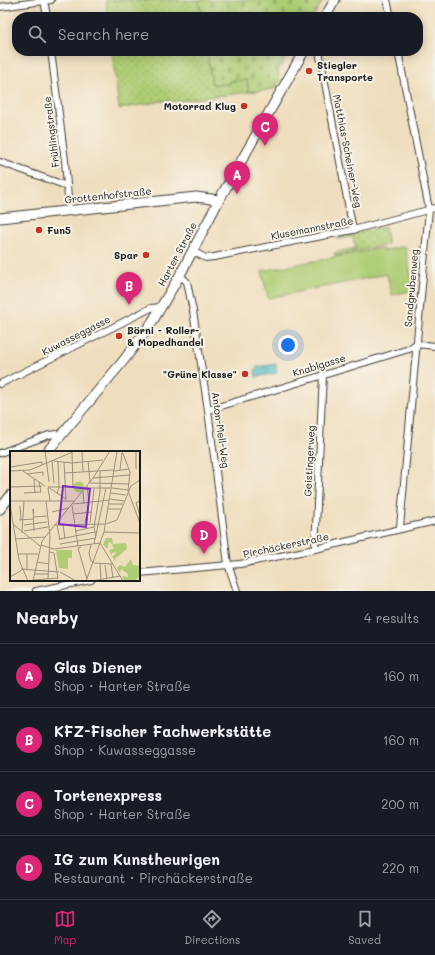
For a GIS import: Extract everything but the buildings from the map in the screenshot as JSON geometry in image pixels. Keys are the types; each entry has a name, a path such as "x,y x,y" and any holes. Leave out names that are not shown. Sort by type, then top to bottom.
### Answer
{"main road":[{"path":"328,12 335,0"},
{"name":"Harter Straße","path":"48,451 124,360 151,324 180,275 219,200 301,56"},
{"name":"Grottenhofstraße","path":"0,218 196,197 219,200"},
{"path":"0,509 10,496"}],"street":[{"path":"0,7 46,0 47,12"},
{"path":"387,0 390,12"},
{"name":"Frühlingstraße","path":"52,56 70,210"},
{"name":"Matthias-Scheiner-Weg","path":"320,56 354,230"},
{"name":"Sandgrubenweg","path":"399,56 432,209 416,344 401,529"},
{"path":"0,162 67,186"},
{"name":"Klusemannstraße","path":"192,251 206,258 354,230 432,209"},
{"name":"Anton-Mell-Weg","path":"180,275 187,282 197,335 228,564 237,591"},
{"name":"Kuwasseggasse","path":"0,384 151,308 161,306"},
{"path":"416,344 435,346"},
{"name":"Knablgasse","path":"208,410 409,349 416,344"},
{"name":"Geistingerweg","path":"315,549 324,374"},
{"path":"0,453 49,435 56,434 60,436"},
{"name":"Pirchäckerstraße","path":"140,573 240,564 315,549 435,521"},
{"path":"36,591 60,588 87,581"}],"green space":[{"path":"106,0 199,0 201,12 107,12"},
{"path":"199,0 325,0 316,12 201,12"},
{"path":"113,56 208,56 212,84 230,84 230,81 247,80 249,92 178,101 162,101 119,109"},
{"path":"208,56 286,56 278,71 280,81 274,89 249,92 247,80 230,81 230,84 212,84"},
{"path":"385,227 388,244 335,256 334,253 356,248 353,237 337,238"},
{"path":"405,246 414,290 392,295 387,274 268,298 262,271 382,248 383,251"}],"water":[{"path":"276,364 277,373 256,377 255,372 257,367"}],"place":[{"name":"Stiegler Transporte","path":"309,71"},
{"name":"Motorrad Klug","path":"244,106"},
{"name":"Tortenexpress","path":"265,146"},
{"name":"Glas Diener","path":"237,194"},
{"name":"Fun5","path":"39,230"},
{"name":"Spar","path":"146,255"},
{"name":"KFZ-Fischer Fachwerkstätte","path":"129,305"},
{"name":"Börni - Roller- & Mopedhandel","path":"119,336"},
{"name":"\"Grüne Klasse\"","path":"245,374"},
{"name":"IG zum Kunstheurigen","path":"204,554"}]}
